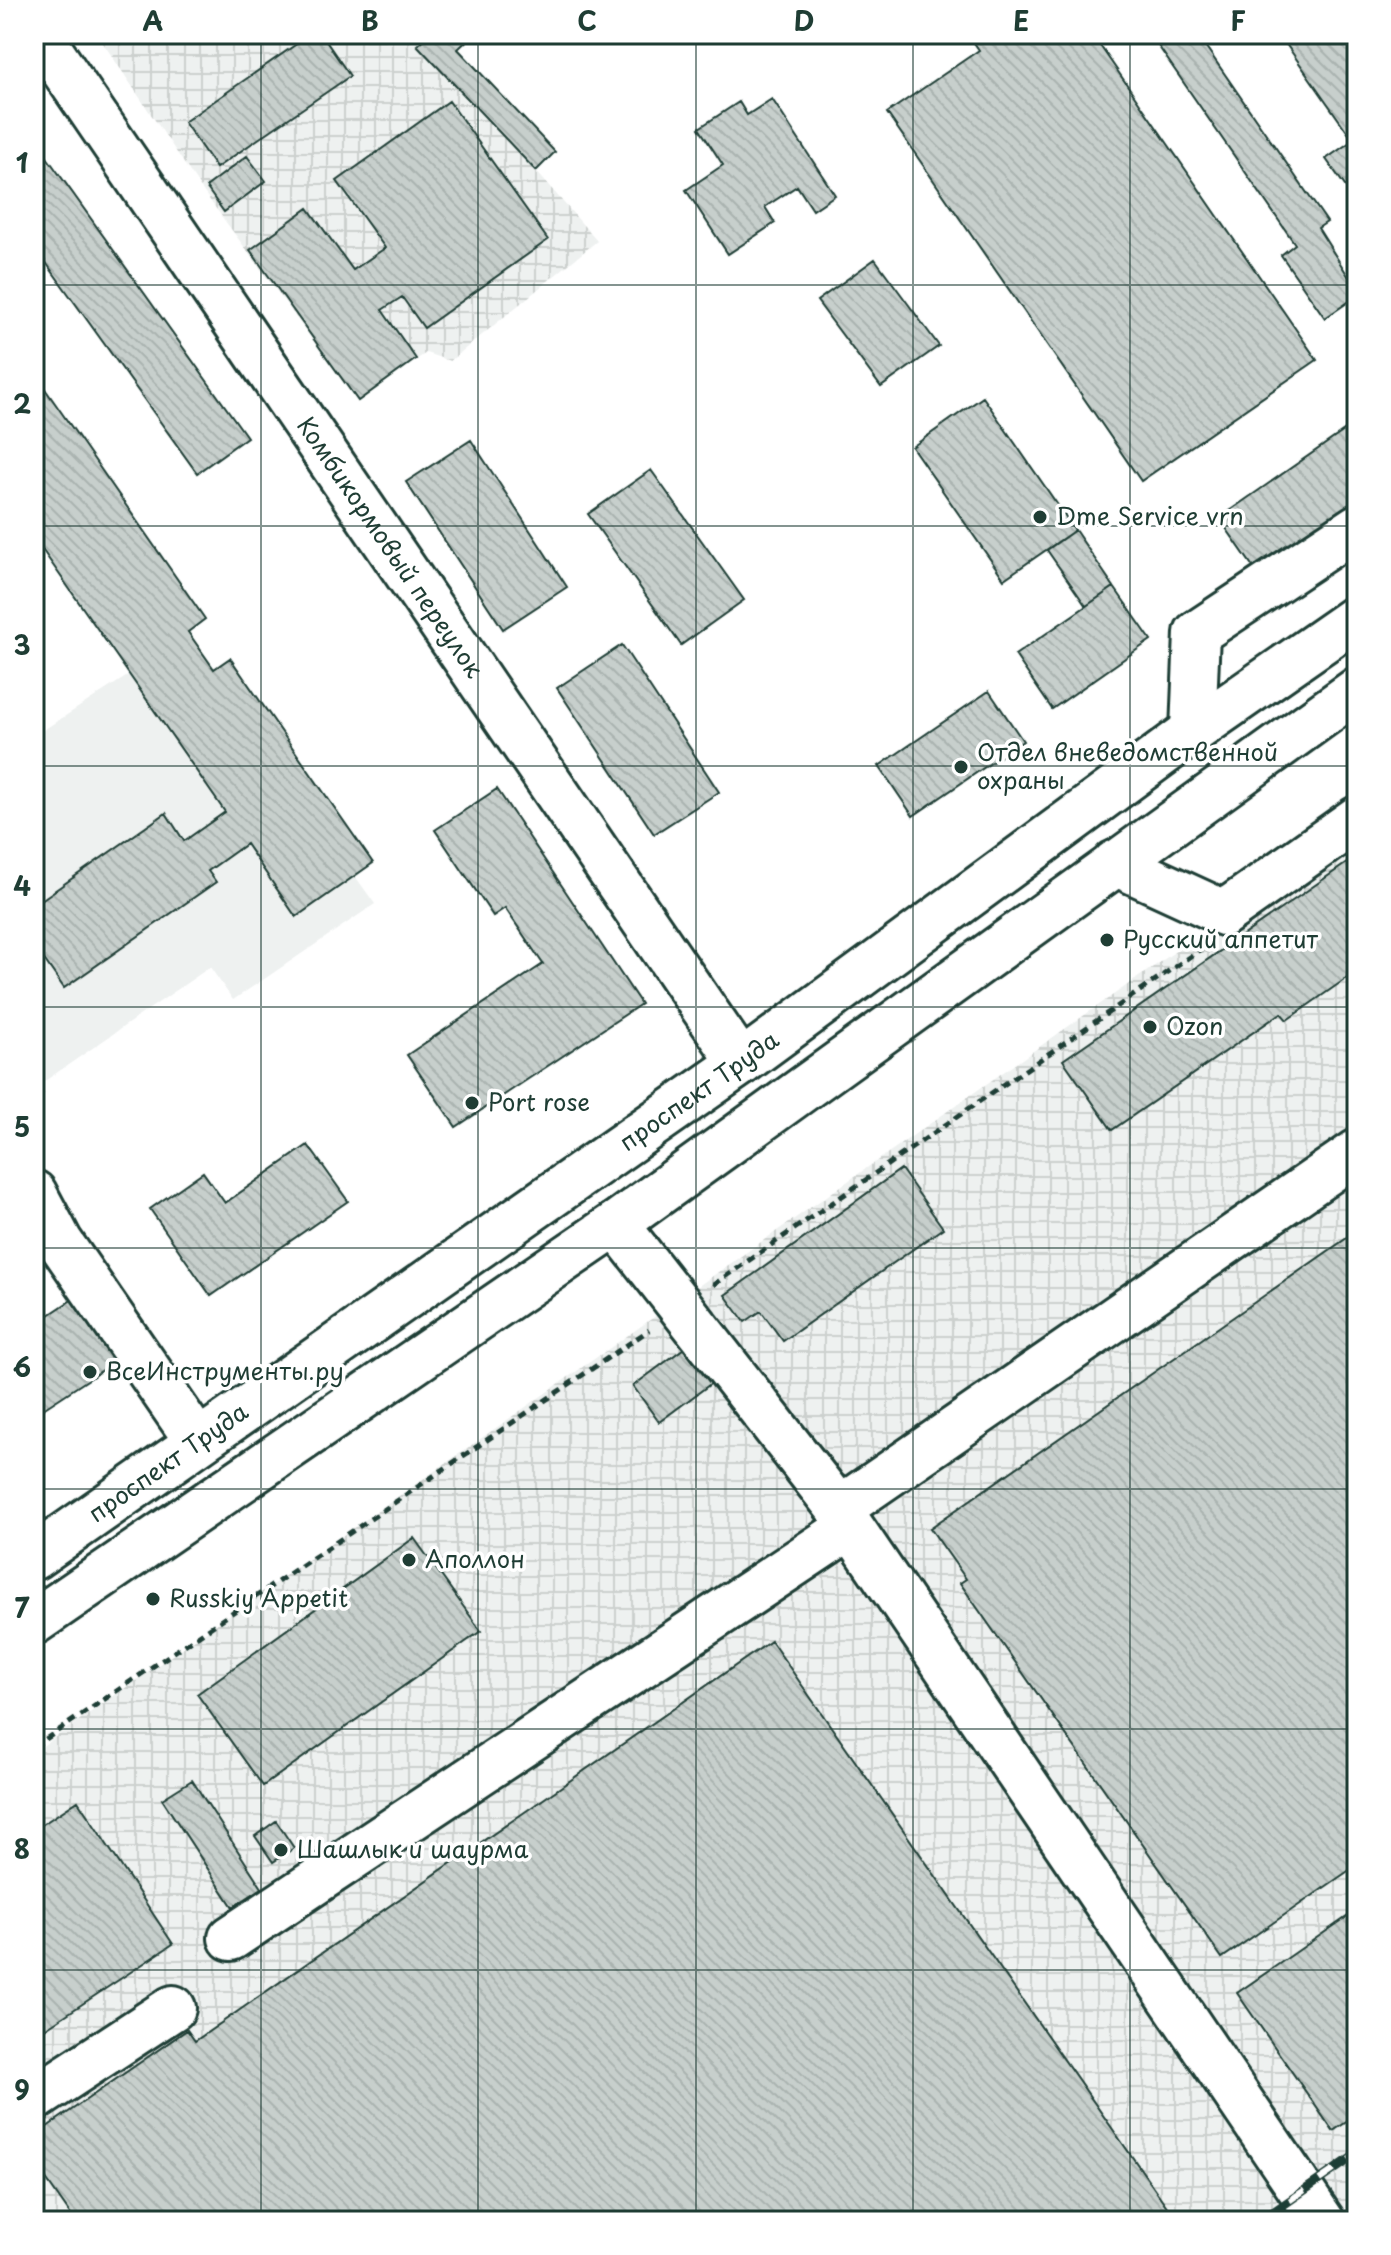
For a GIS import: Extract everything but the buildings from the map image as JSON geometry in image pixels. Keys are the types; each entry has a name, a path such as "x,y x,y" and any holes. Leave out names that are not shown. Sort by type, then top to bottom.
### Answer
{"main road":[{"name":"Комбикормовый переулок","path":"39,34 771,1111"},
{"path":"1193,731 1197,633 1357,527"},
{"name":"проспект Труда","path":"34,1557 741,1063 1193,731 1357,617"},
{"path":"34,1622 616,1224 1357,690"},
{"path":"1115,863 1224,913 1357,819"},
{"path":"231,1938 844,1518 1357,1152"},
{"path":"34,1193 47,1251 198,1442"},
{"path":"616,1224 844,1518 1322,2221"},
{"path":"34,2099 173,2008"}],"path":[{"path":"34,1747 1214,941"}],"shaded area":[{"path":"97,34 474,34 458,50 555,152 536,171 597,241 450,361 426,353 358,401 200,187"},
{"path":"230,658 373,863 355,876 375,904 233,1000 210,967 39,1085 45,1094 34,1101 34,736 129,675 213,669"},
{"path":"1357,824 1357,2221 48,2221 34,2201 34,1752"}],"railway":[{"path":"1260,2221 1357,2154"}],"place":[{"name":"Dme Service vrn","path":"1040,517"},
{"name":"Отдел вневедомственной охраны","path":"961,767"},
{"name":"Русский аппетит","path":"1107,940"},
{"name":"Ozon","path":"1150,1027"},
{"name":"Port rose","path":"472,1103"},
{"name":"ВсеИнструменты.ру","path":"90,1372"},
{"name":"Аполлон","path":"409,1560"},
{"name":"Russkiy Appetit","path":"153,1599"},
{"name":"Шашлык и шаурма","path":"281,1850"}]}
